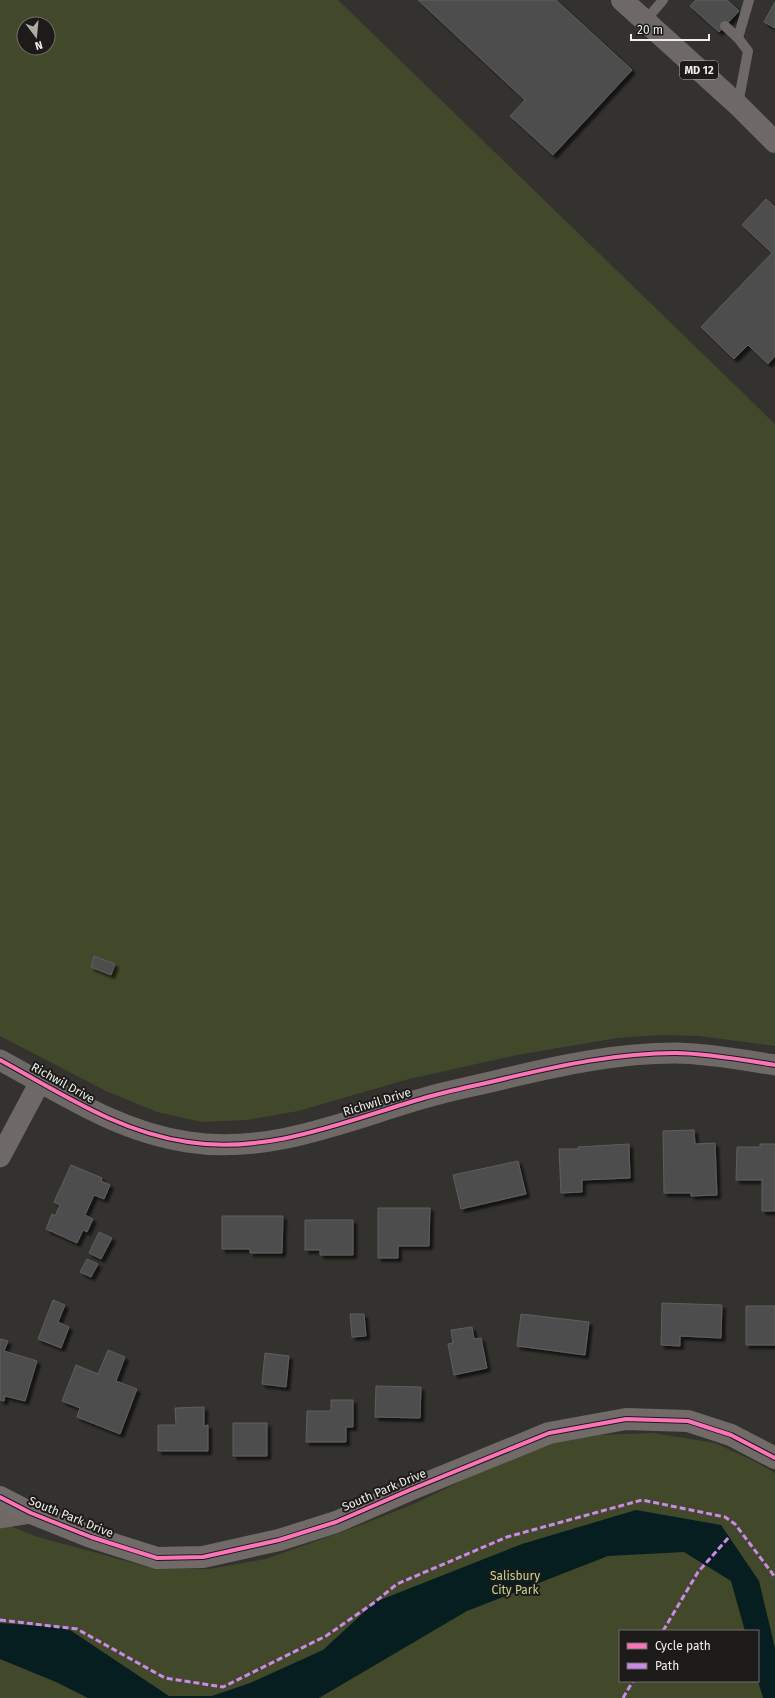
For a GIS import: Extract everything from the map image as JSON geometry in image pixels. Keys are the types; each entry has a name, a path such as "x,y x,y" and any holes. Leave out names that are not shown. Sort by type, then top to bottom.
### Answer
{"main road":[{"name":"MD 12","path":"622,0 738,105 775,142"}],"street":[{"name":"Richwil Drive","path":"0,1060 107,1119 151,1135 189,1143 230,1145 275,1140 311,1132 426,1098 587,1060 628,1055 676,1053 775,1065"},
{"path":"0,1157 40,1082"},
{"name":"South Park Drive","path":"0,1497 31,1513 91,1537 157,1558 203,1557 279,1540 336,1522 549,1433 610,1422 626,1420 688,1421 731,1434 775,1458"},
{"path":"0,1518 31,1513"}],"lane":[{"path":"645,21 663,0"},
{"path":"738,38 749,0"},
{"path":"725,26 738,38 748,51 745,74 738,105"}],"green space":[{"path":"0,0 338,0 775,424 775,1046 699,1036 661,1035 617,1038 517,1055 409,1079 298,1111 247,1120 202,1122 157,1112 106,1091 0,1036"},
{"name":"Salisbury City Park","path":"653,1433 715,1443 754,1461 775,1473 775,1698 0,1698 0,1522 38,1537 152,1568 209,1569 266,1559 361,1525 416,1503 494,1465 556,1440 598,1435"}],"water":[{"path":"636,1510 721,1525 759,1581 775,1648 775,1698 763,1698 758,1682 759,1630 745,1630 731,1581 684,1552 608,1556 467,1611 319,1698 88,1698 56,1682 0,1659 0,1623 67,1628 169,1696 212,1696 250,1683 323,1650 375,1602 522,1544"}],"building":[{"path":"418,0 556,0 632,70 553,155 510,116 525,100"},
{"path":"696,0 727,0 739,11 719,32 690,6"},
{"path":"775,2 775,28 764,22"},
{"path":"766,199 775,207 775,356 768,364 748,345 734,359 701,327 772,253 742,225"},
{"path":"94,956 115,964 111,975 91,967"},
{"path":"694,1130 695,1144 715,1143 717,1195 691,1196 691,1193 664,1193 663,1131"},
{"path":"629,1144 630,1178 582,1180 582,1192 561,1193 559,1149 578,1149 578,1147"},
{"path":"760,1144 775,1144 775,1211 762,1211 762,1180 736,1180 737,1147 760,1147"},
{"path":"518,1161 526,1194 461,1209 453,1175"},
{"path":"71,1165 102,1178 101,1181 110,1185 104,1199 94,1195 85,1215 93,1219 87,1232 83,1230 77,1243 46,1229 52,1214 55,1216 60,1205 54,1202"},
{"path":"378,1208 430,1208 429,1246 398,1246 398,1258 378,1258"},
{"path":"222,1216 283,1216 282,1253 250,1253 250,1249 222,1249"},
{"path":"305,1220 353,1220 353,1255 320,1255 320,1250 305,1250"},
{"path":"99,1232 112,1238 101,1259 89,1253"},
{"path":"87,1259 98,1264 91,1277 80,1272"},
{"path":"53,1300 65,1305 58,1322 69,1327 61,1348 38,1339"},
{"path":"662,1303 722,1305 721,1338 680,1336 680,1346 661,1345"},
{"path":"746,1306 775,1306 775,1345 746,1345"},
{"path":"350,1314 364,1314 366,1336 352,1337"},
{"path":"521,1314 589,1322 585,1355 517,1346"},
{"path":"472,1327 474,1339 481,1338 487,1368 454,1375 448,1344 453,1343 451,1330"},
{"path":"0,1339 8,1341 4,1351 37,1361 25,1401 5,1396 4,1401 0,1400"},
{"path":"108,1350 125,1357 116,1381 137,1389 120,1434 77,1417 80,1408 62,1401 76,1365 98,1374"},
{"path":"265,1353 289,1356 286,1387 262,1384"},
{"path":"376,1386 421,1387 420,1418 375,1417"},
{"path":"331,1400 353,1400 353,1427 346,1427 346,1442 306,1442 307,1411 331,1411"},
{"path":"204,1407 204,1426 208,1425 208,1451 158,1451 158,1425 176,1425 175,1408"},
{"path":"233,1423 267,1423 267,1456 233,1456"}],"marked path":[{"path":"0,1620 77,1629 165,1678 223,1687 326,1636 375,1602 397,1584 507,1537 642,1500 725,1517 735,1524 775,1577"},
{"path":"664,1630 698,1572 730,1536"},
{"path":"623,1698 632,1682"}],"cycle path":[{"path":"0,1060 91,1110 138,1130 162,1137 188,1142 218,1145 248,1144 278,1140 337,1125 444,1092 611,1057 687,1053 775,1065"},
{"path":"0,1497 31,1513 91,1537 157,1558 203,1557 279,1540 336,1522 549,1433 626,1419 688,1421 731,1435 775,1458"}]}
